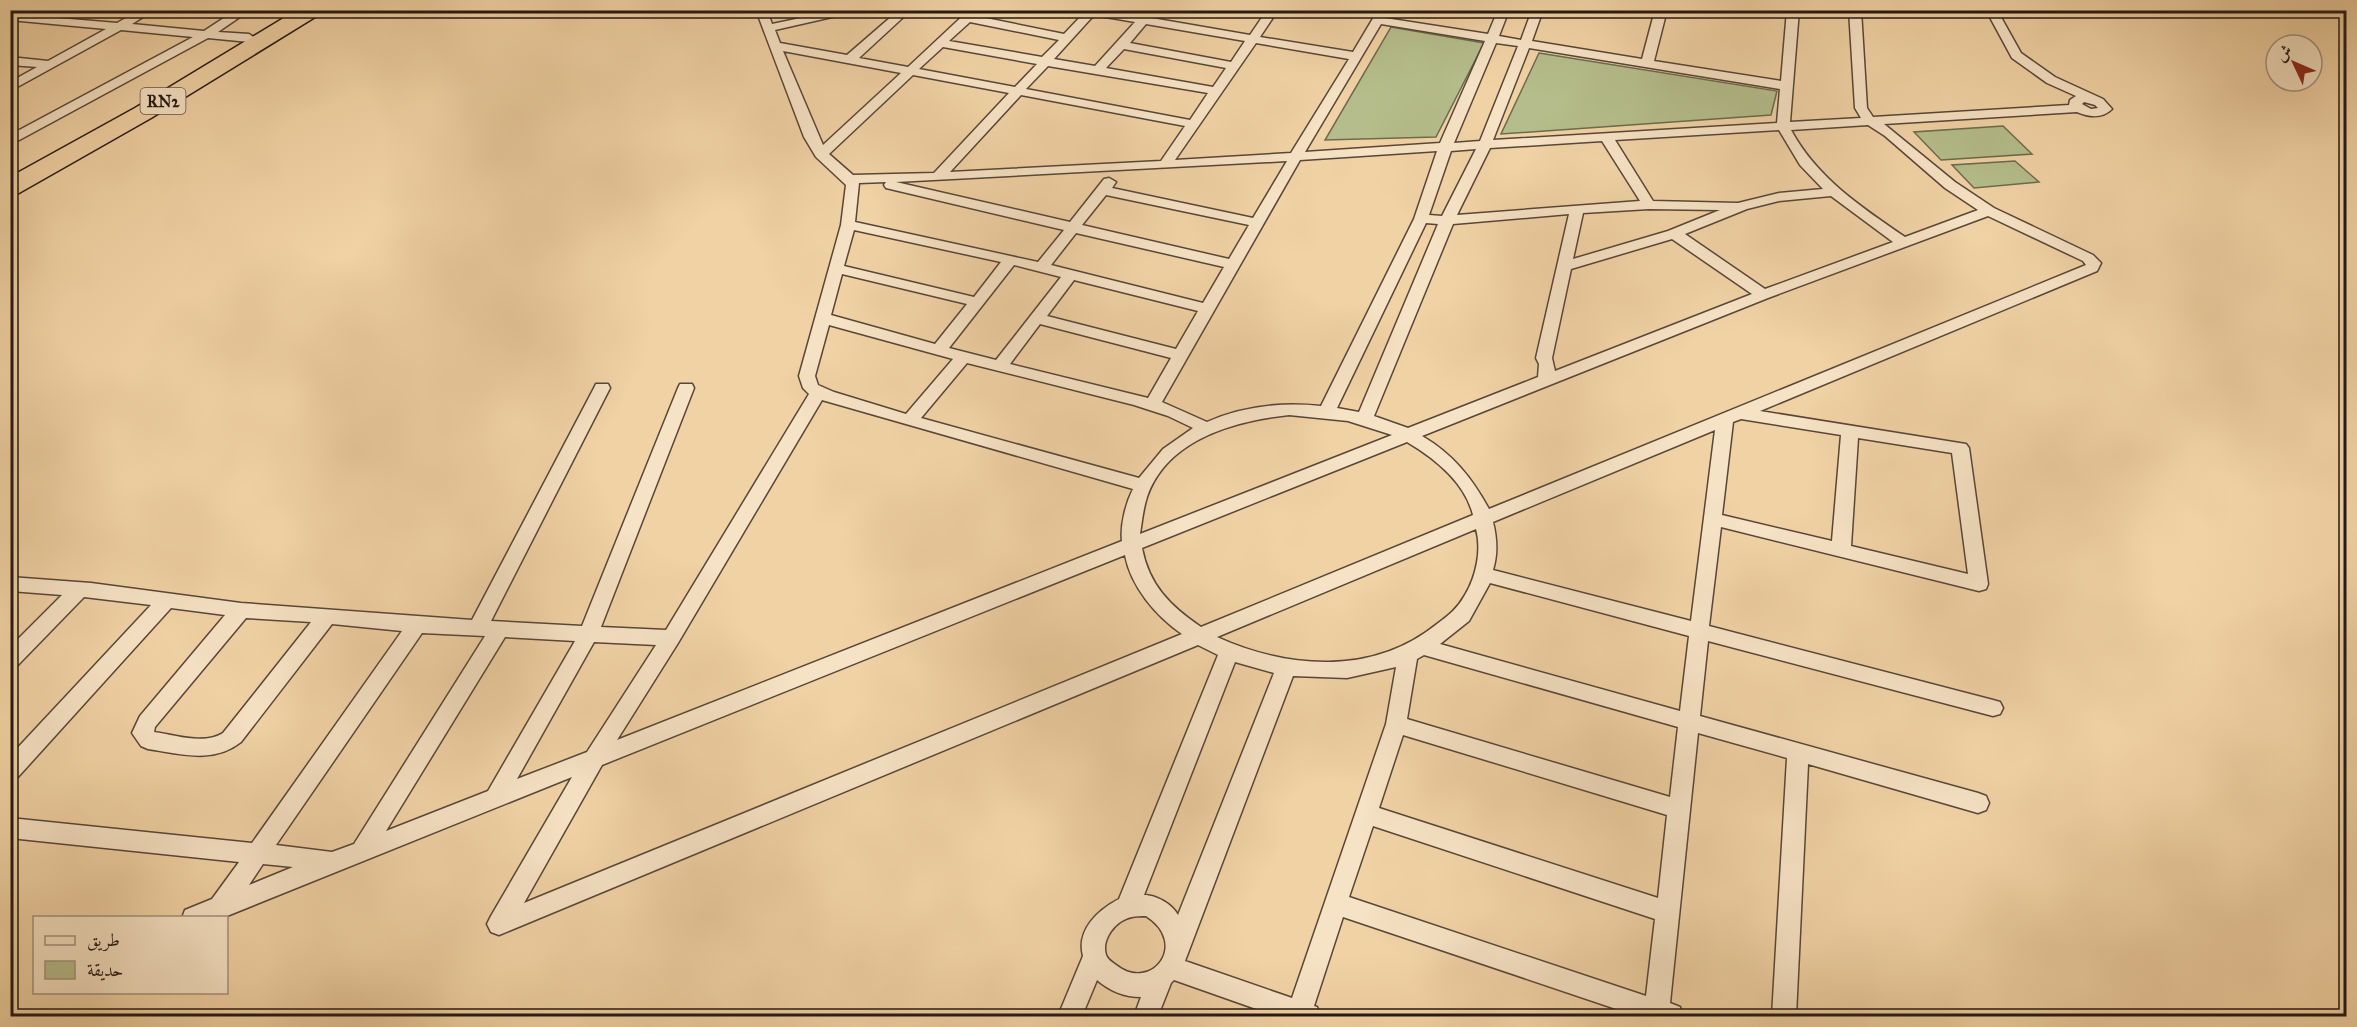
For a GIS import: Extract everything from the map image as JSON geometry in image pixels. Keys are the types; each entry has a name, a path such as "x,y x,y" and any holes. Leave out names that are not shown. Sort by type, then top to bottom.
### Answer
{"highway":[{"name":"RN2","path":"10,174 249,38 291,10"},
{"name":"RN2","path":"10,188 153,107 313,10"}],"street":[{"path":"10,87 149,10"},
{"path":"10,141 208,33 245,10"},
{"path":"761,10 811,137 821,154 850,179 853,192 848,225 807,376 811,388 818,393 910,421 1142,485"},
{"path":"769,28 858,10"},
{"path":"852,58 906,10"},
{"path":"1165,164 1274,10"},
{"path":"1327,411 1421,219 1445,148 1504,10"},
{"path":"1365,418 1447,220 1485,145 1538,10"},
{"path":"1647,64 1660,10"},
{"path":"1793,10 1783,126 1796,150 1821,180 1904,243"},
{"path":"818,393 671,638 595,757 499,924 2092,268 2094,263 2088,258 1989,211 1950,185 1890,133 1868,119 1861,108 1855,10"},
{"path":"1991,10 2016,55 2051,80 2076,104"},
{"path":"939,177 1044,61 1068,38 1086,11 1355,56"},
{"path":"821,154 972,14 1068,38"},
{"path":"1151,406 1381,15 1492,40 1786,86"},
{"path":"10,17 249,38"},
{"path":"1098,70 1143,21"},
{"path":"939,43 1216,92"},
{"path":"1123,45 1234,66"},
{"path":"777,46 852,58 1193,124"},
{"path":"10,61 50,65"},
{"path":"850,179 939,177 1445,148 1783,126 2076,104 2082,98 2094,100 2051,80"},
{"path":"1606,137 1649,205"},
{"path":"1041,268 1121,167"},
{"path":"869,180 1071,229 1234,265"},
{"path":"1103,190 1258,223"},
{"path":"1565,266 1673,234 1742,206 1779,197 1835,192"},
{"path":"1421,219 1447,220 1649,205 1742,206"},
{"path":"1546,380 1547,364 1544,358 1577,209"},
{"path":"198,916 1405,434 1763,295 1989,211"},
{"path":"848,225 1011,260 1209,309"},
{"path":"1673,234 1688,241 1763,295"},
{"path":"938,351 1011,260"},
{"path":"836,268 977,302"},
{"path":"1000,366 1070,275"},
{"path":"823,318 938,351 1187,416 1207,429"},
{"path":"1036,318 1181,355"},
{"path":"910,421 963,357"},
{"path":"477,629 602,388"},
{"path":"496,797 588,634 686,388"},
{"path":"1289,409 1327,411 1365,418 1405,434 1440,457 1467,485 1484,518 1489,546 1485,575 1463,615 1415,651 1350,669 1287,669 1257,663 1229,653 1198,637 1164,610 1141,578 1131,543 1132,513 1142,485 1161,460 1186,439 1207,429 1252,414 1289,409"},
{"path":"1713,519 1979,584 1960,448 1850,431 1732,417"},
{"path":"1337,904 1661,1015 1668,912 1699,631 1713,519 1732,417"},
{"path":"1841,550 1850,431"},
{"path":"1485,575 1993,708"},
{"path":"10,584 80,589 241,610 417,625 671,638"},
{"path":"10,660 80,589"},
{"path":"10,771 167,600"},
{"path":"241,610 147,722 142,733 148,740 204,748 219,746 227,742 327,616"},
{"path":"221,906 417,625"},
{"path":"362,850 499,630"},
{"path":"1415,651 1689,723 1978,803"},
{"path":"1166,972 1302,1015 1396,724 1415,651"},
{"path":"1128,906 1229,653"},
{"path":"1146,1017 1166,972 1177,954 1179,941 1287,669"},
{"path":"1396,724 1679,809"},
{"path":"1784,1017 1798,753"},
{"path":"1367,814 1668,912"},
{"path":"10,828 334,861"},
{"path":"1166,972 1149,983 1135,985 1122,983 1109,977 1100,968 1095,956 1094,943 1097,930 1104,919 1115,911 1128,906 1142,905 1161,912 1175,928 1179,941"},
{"path":"1070,1017 1095,956"}],"green space":[{"path":"1391,27 1484,43 1436,137 1325,140"},
{"path":"1539,53 1777,91 1771,115 1501,134"},
{"path":"2003,126 2032,154 1941,160 1914,132"},
{"path":"2015,161 2039,182 1974,188 1952,165"}]}
